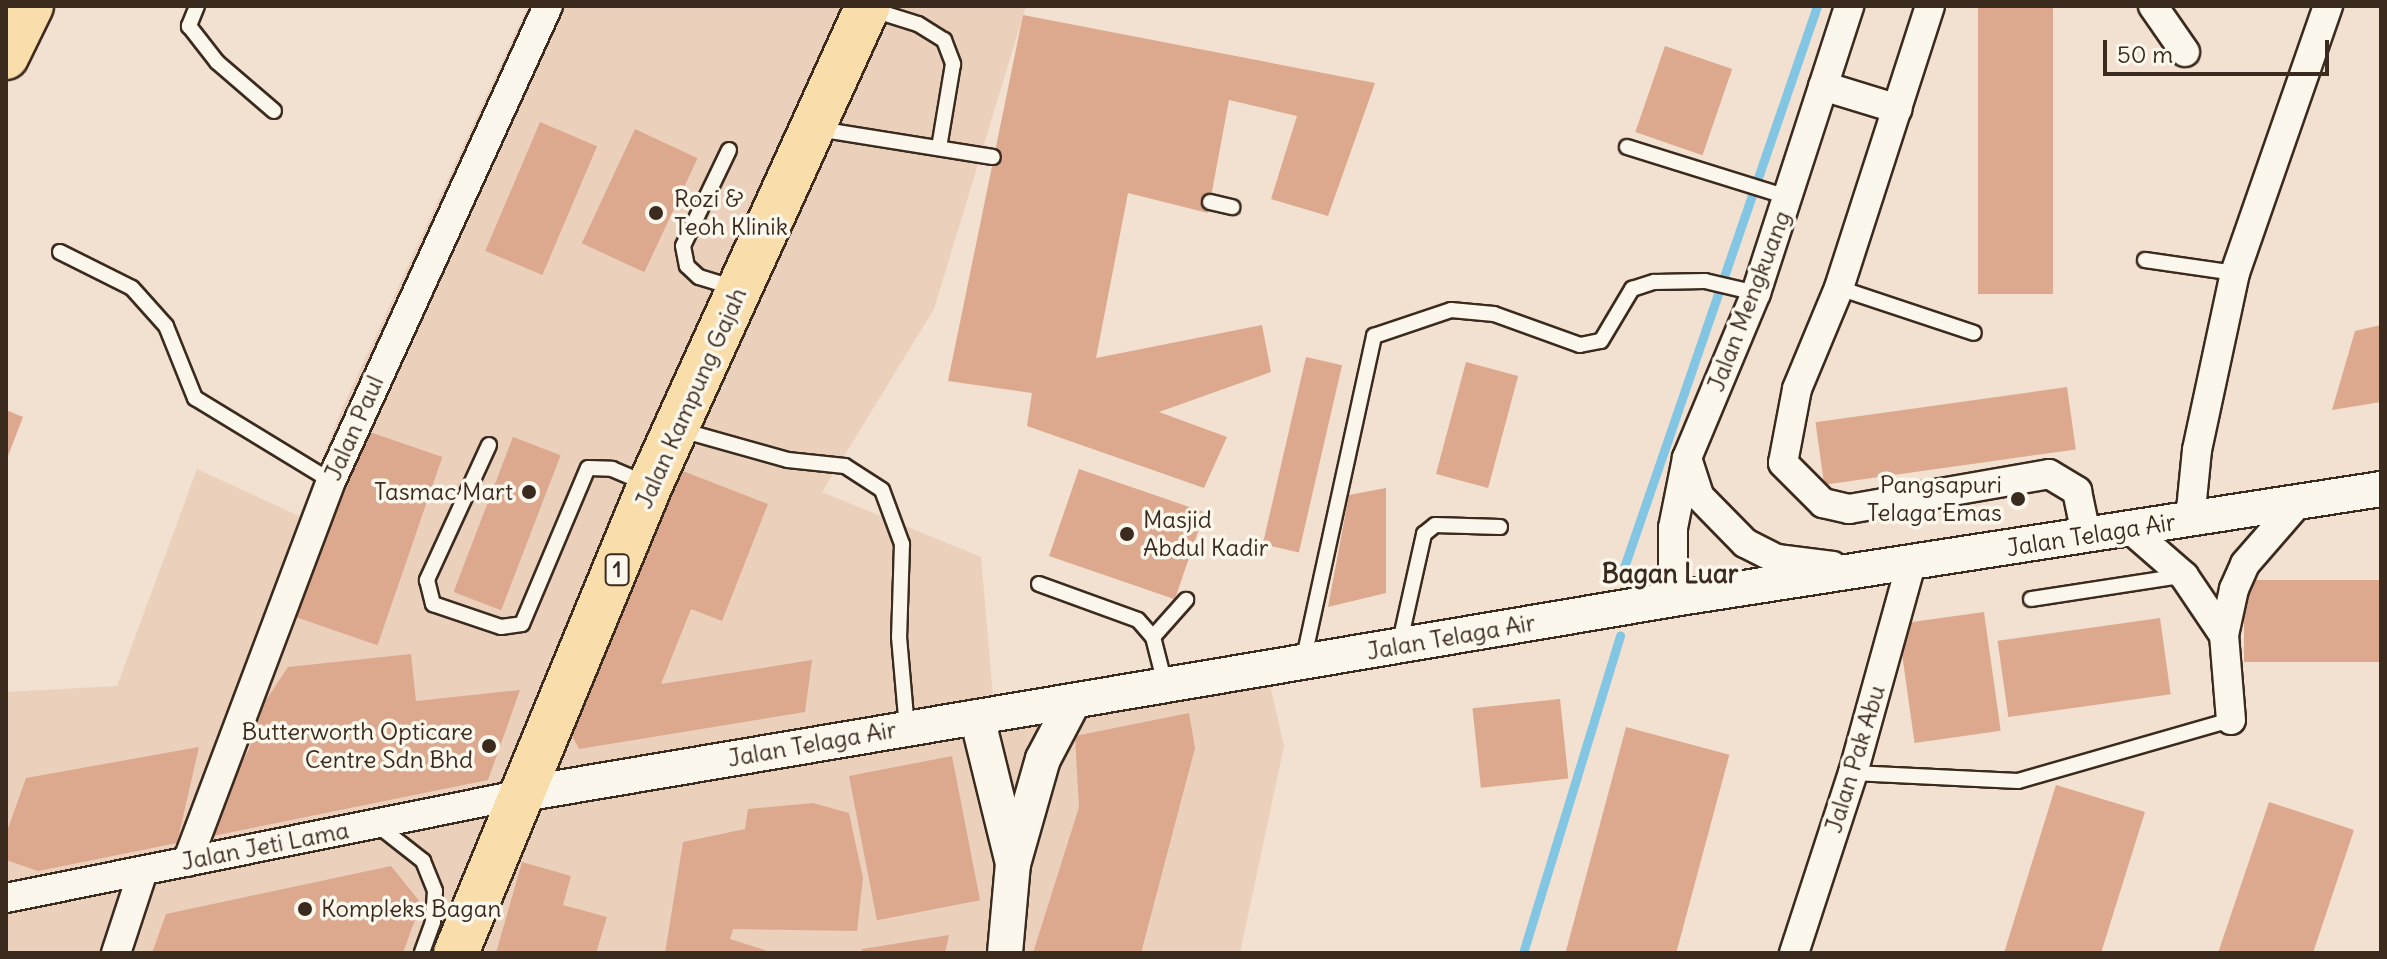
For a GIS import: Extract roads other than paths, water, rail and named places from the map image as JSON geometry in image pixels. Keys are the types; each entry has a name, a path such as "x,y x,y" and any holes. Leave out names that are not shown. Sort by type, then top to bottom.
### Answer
{"main road":[{"path":"6,57 31,6"},
{"name":"Jalan Kampung Gajah","path":"523,794 650,485 814,128 865,7"},
{"name":"1","path":"456,953 523,794"}],"street":[{"name":"Jalan Paul","path":"187,862 331,481 548,6"},
{"name":"Jalan Mengkuang","path":"1673,599 1673,528 1687,458 1779,194 1823,86 1849,6"},
{"path":"1930,6 1839,288 1797,389 1783,463 1823,503 1849,509 2049,474 2077,491 2086,534"},
{"path":"2153,6 2185,52"},
{"path":"2190,520 2197,450 2235,273 2328,6"},
{"path":"1823,86 1898,109"},
{"path":"1687,458 1699,496 1720,522 1745,543 1777,559 1816,567 1911,564"},
{"name":"Jalan Telaga Air","path":"523,794 1673,599 2381,489"},
{"path":"2231,720 2224,635 2245,564 2298,503"},
{"path":"2130,529 2184,576 2224,635"},
{"name":"Jalan Pak Abu","path":"1794,953 1853,773 1911,564"},
{"path":"1005,953 1013,864 1043,759 1073,702"},
{"path":"977,717 1013,864"},
{"name":"Jalan Jeti Lama","path":"6,898 523,794"},
{"path":"116,953 143,871"}],"lane":[{"path":"197,6 189,26 217,62 274,111"},
{"path":"865,7 918,24 944,40 953,64 939,148"},
{"path":"814,128 993,157"},
{"path":"1627,147 1779,194"},
{"path":"729,150 683,246 687,266 699,277 740,289"},
{"path":"1210,202 1232,207"},
{"path":"60,252 132,288 166,326 195,398 331,481"},
{"path":"2145,260 2235,273"},
{"path":"1303,662 1374,336 1451,310 1494,314 1580,345 1601,341 1632,289 1654,282 1708,282 1746,291"},
{"path":"1839,288 1974,333"},
{"path":"677,429 788,460 845,466 882,490 902,544 899,637 907,728"},
{"path":"489,445 427,580 433,604 501,627 522,624 588,468 612,469 650,485"},
{"path":"1399,646 1424,534 1435,525 1500,527"},
{"path":"2031,599 2184,576"},
{"path":"1039,584 1138,620 1153,637 1165,684"},
{"path":"1153,637 1186,600"},
{"path":"1853,773 2018,781 2231,720"},
{"path":"375,824 423,861 435,891 433,922 422,953"}],"waterway":[{"path":"1621,576 1817,6"},
{"path":"1523,953 1620,636"}],"place":[{"name":"Rozi & Teoh Klinik","path":"656,213"},
{"name":"Tasmac Mart","path":"529,492"},
{"name":"Pangsapuri Telaga Emas","path":"2018,499"},
{"name":"Masjid Abdul Kadir","path":"1127,534"},
{"name":"Butterworth Opticare Centre Sdn Bhd","path":"489,746"},
{"name":"Kompleks Bagan","path":"305,909"}],"district":[{"name":"Bagan Luar","path":"1670,574"}]}
